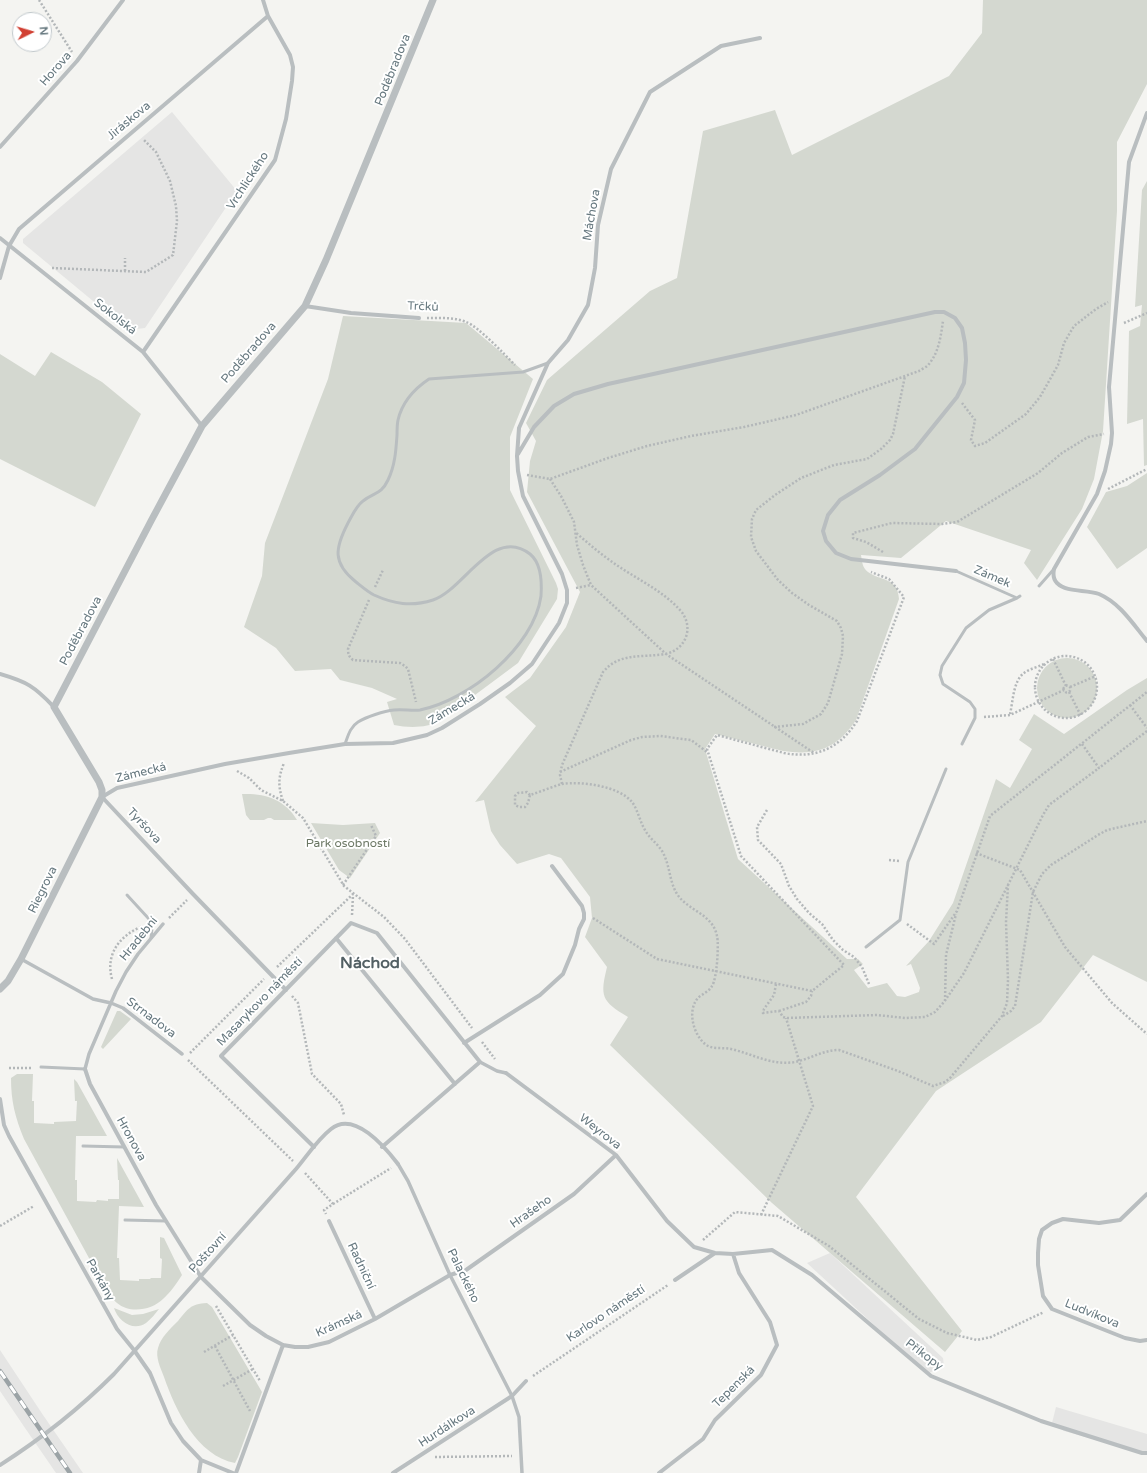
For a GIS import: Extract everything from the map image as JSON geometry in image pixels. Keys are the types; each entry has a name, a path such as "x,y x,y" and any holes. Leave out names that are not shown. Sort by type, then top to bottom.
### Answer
{"street":[{"name":"Horova","path":"0,146 77,61 123,0"},
{"name":"Vrchlického","path":"143,352 275,160 286,119 293,67 290,55 268,16 263,0"},
{"name":"Poděbradova","path":"54,707 202,426 304,306 326,260 433,0"},
{"name":"Jiráskova","path":"0,278 9,246 19,229 268,16"},
{"name":"Máchova","path":"517,456 519,428 548,363 568,340 588,305 595,268 598,225 611,169 650,92 721,46 760,38"},
{"path":"1147,113 1129,162 1109,387 1112,433 1111,444 1105,471 1097,494 1054,569 1053,577 1056,583 1062,586 1098,594 1117,605 1147,641"},
{"name":"Sokolská","path":"0,238 143,352 202,426"},
{"name":"Trčků","path":"304,306 351,313 420,318"},
{"path":"517,456 534,427 554,406 574,394 608,384 935,312 944,312 955,318 962,328 965,343 966,360 964,383 957,397 915,449 880,475 840,500 828,515 823,531 826,541 836,553 851,559 956,571"},
{"name":"Zámecká","path":"102,797 117,788 225,764 345,744 393,743 427,735 442,728 510,683 532,664 559,623 567,603 567,590 562,574 523,496 517,456"},
{"name":"Tyršova","path":"0,674 23,681 40,691 54,707 99,782 102,790 102,797 286,990"},
{"name":"Riegrova","path":"0,989 8,981 22,959 102,797"},
{"path":"464,1043 540,995 563,974 584,919 584,913 582,906 552,866"},
{"path":"351,923 377,933 480,1062 382,1147"},
{"name":"Masarykovo náměstí","path":"314,1147 221,1056 351,923"},
{"name":"Hradební","path":"111,1003 126,972 163,924"},
{"path":"336,938 455,1084"},
{"name":"Strnadova","path":"22,959 93,999 111,1003 123,1008 182,1054"},
{"path":"85,1069 89,1054 111,1003"},
{"name":"Weyrova","path":"480,1062 497,1071 506,1073 616,1155 667,1221 694,1247 716,1253 733,1254"},
{"name":"Hronova","path":"85,1069 90,1084 124,1147 166,1221 201,1277"},
{"name":"Parkány","path":"0,1098 4,1125 9,1136 117,1329 134,1350 154,1380 171,1423 183,1441 201,1460"},
{"path":"297,1168 332,1128 337,1125 347,1123 363,1128 398,1164"},
{"name":"Hrašeho","path":"450,1276 466,1270 574,1194 616,1155"},
{"name":"Palackého","path":"398,1164 408,1181 450,1276 512,1396 519,1417 522,1473"},
{"name":"Poštovní","path":"0,1466 59,1423 114,1374 297,1168"},
{"name":"Ludvíkova","path":"1147,1194 1120,1220 1098,1223 1064,1219 1052,1223 1042,1230 1038,1254 1038,1265 1043,1296 1052,1309 1125,1338 1140,1341 1147,1340"},
{"name":"Radniční","path":"328,1221 375,1319"},
{"name":"Příkopy","path":"733,1254 772,1250 806,1271 931,1376 1041,1422 1142,1453 1147,1453"},
{"path":"675,1280 716,1253"},
{"name":"Tepenská","path":"659,1473 703,1439 715,1420 761,1375 777,1345 770,1322 739,1273 733,1254"},
{"name":"Krámská","path":"201,1277 250,1325 266,1336 283,1345 308,1347 329,1342 375,1319 450,1276"},
{"path":"199,1473 201,1460 234,1473 283,1345"},
{"path":"512,1396 526,1381"},
{"name":"Hurdálkova","path":"393,1473 512,1396"}],"lane":[{"path":"345,744 351,729 357,722 394,710 418,710 429,708 454,698 489,674 509,657 524,637 535,616 541,597 541,578 540,571 531,555 521,548 511,546 496,549 488,554 449,591 434,600 414,604 396,603 372,594 348,576 339,564 337,555 344,531 352,514 362,501 379,492 388,480 394,465 398,420 409,396 419,385 429,379 523,372 548,363"},
{"path":"1039,586 1054,569"},
{"name":"Zámek","path":"956,571 1019,597 989,610 966,628 942,666 940,675 943,684 970,702 975,708 975,718"},
{"path":"962,744 975,718"},
{"path":"866,947 900,920 908,862 946,769"},
{"path":"127,895 149,919 152,928 151,938"},
{"path":"41,1067 85,1069"},
{"path":"83,1146 124,1147"},
{"path":"125,1220 166,1221"}],"path":[{"path":"39,0 77,61"},
{"path":"50,268 146,272 173,255 177,221 176,206 171,188 156,152 143,139"},
{"path":"125,258 125,271"},
{"path":"957,397 975,420 971,440 975,446 984,443 1026,414 1040,397 1058,365 1064,343 1074,326 1096,309 1117,296"},
{"path":"519,473 550,479 608,458 647,446 690,436 796,416 905,376 929,365 940,340 944,312"},
{"path":"1115,327 1147,313"},
{"name":"Trčků","path":"420,318 451,319 467,323 482,333 523,372"},
{"path":"774,727 803,724 820,714 828,703 842,654 844,636 837,621 809,605 792,593 778,580 756,551 751,537 752,519 756,510 775,495 801,478 834,465 867,459 881,449 890,440 892,434 905,376"},
{"path":"888,554 881,552 866,542 856,540 853,538 853,533 892,523 942,524 957,522 1038,473 1062,453 1088,437 1112,433"},
{"path":"1097,494 1147,470"},
{"path":"550,479 561,496 574,522 577,545 591,585 666,654 814,753"},
{"path":"562,784 560,772 562,765 603,672 616,660 666,654 678,650 688,633 688,625 681,611 658,592 600,554 575,532"},
{"path":"707,752 707,749 717,735 788,754 824,751 837,744 850,733 857,721 904,597 889,579 869,571 863,560"},
{"path":"382,570 348,649 348,654 353,660 400,663 406,666 418,710"},
{"path":"567,590 591,585"},
{"path":"1066,656 1078,658 1086,662 1092,668 1098,685 1097,694 1094,703 1081,716 1065,719 1057,718 1043,709 1038,702 1036,682 1040,670 1045,664 1053,658 1066,656"},
{"path":"1053,658 1066,686"},
{"path":"1010,715 1017,681 1025,672 1045,664"},
{"path":"1066,686 1070,687 1096,676"},
{"path":"975,718 1010,715 1064,690 1064,687 1066,686"},
{"path":"1070,687 1069,692 1081,716"},
{"path":"1064,690 1069,692"},
{"path":"944,1002 946,955 957,911 990,816 1147,692"},
{"path":"786,1018 877,1015 905,1018 925,1017 935,1012 944,1002 964,973 1049,805 1147,730 1130,706"},
{"path":"560,772 631,740 642,737 660,736 691,740 707,752 742,856 844,965 812,991 811,996 806,1002 779,1011 763,1013 764,1009 774,995 776,984"},
{"path":"1082,744 1099,768"},
{"path":"283,801 279,787 280,772 289,753"},
{"path":"225,764 249,778 261,790 283,801 303,818 343,885 384,917 405,939 506,1073"},
{"path":"530,796 562,784 584,784 596,785 612,790 626,796 633,803 646,832 662,851 676,892 694,910 708,919 715,927 718,945 716,971 712,986 698,998 694,1004 693,1020 695,1029 706,1046 711,1048 731,1049 768,1061 794,1062 832,1050 839,1050 898,1071 933,1086 945,1082 1002,1016 1007,1003 1008,980 1006,922 1008,885"},
{"path":"526,792 530,796 525,807 519,808 515,805 515,796 518,793 526,792"},
{"path":"767,810 757,827 758,840 781,864 797,899 809,913 825,927 833,940 843,950 854,957 862,967 869,984"},
{"path":"1002,1016 1011,1011 1016,999 1033,892 1042,874 1051,865 1107,830 1147,821"},
{"path":"343,885 376,836 371,825"},
{"path":"976,853 1020,870 1065,947 1112,1003 1147,1034"},
{"name":"Hradební","path":"163,924 193,894"},
{"path":"351,923 353,894"},
{"path":"333,1204 185,1057 353,894"},
{"path":"909,926 934,944 957,911"},
{"path":"584,913 656,959 812,991"},
{"path":"116,991 110,973 110,958 119,942 125,935 131,930 150,922"},
{"path":"286,990 298,1003 312,1074 341,1104 347,1123"},
{"path":"761,1215 813,1106 786,1018 783,1017 779,1011"},
{"path":"9,1068 41,1067"},
{"path":"328,1221 324,1210 398,1164"},
{"path":"0,1226 34,1206"},
{"path":"694,1247 735,1212 778,1216 829,1246 920,1319 948,1333 977,1340 991,1337 1052,1309"},
{"name":"Karlovo náměstí","path":"526,1381 675,1280"},
{"path":"216,1291 212,1299 266,1392"},
{"path":"204,1352 233,1335"},
{"path":"215,1346 255,1421"},
{"path":"223,1386 252,1369"},
{"path":"434,1457 521,1456"}],"shaded area":[{"path":"172,112 237,191 145,328 128,330 23,243 23,239"},
{"path":"830,1253 943,1358 944,1366 927,1374 807,1263"},
{"path":"0,1350 83,1473 56,1473 0,1391"},
{"path":"1056,1407 1147,1434 1147,1452 1135,1451 1064,1431 1052,1423"}],"green space":[{"path":"983,0 1147,0 1147,84 1117,142 1117,211 1103,431 1094,479 1082,509 1037,580 1024,563 1031,550 946,521 901,558 861,555 866,570 873,575 892,583 898,592 899,599 856,720 849,730 834,743 826,748 816,751 783,751 715,734 705,749 738,859 847,959 858,959 863,964 854,970 868,988 887,983 897,996 905,997 919,992 920,988 911,964 906,966 929,941 953,903 996,779 1010,788 1032,749 1019,740 1034,714 1064,734 1127,690 1147,678 1147,982 1093,955 1041,1022 936,1091 856,1197 962,1331 945,1352 772,1203 610,1045 628,1017 612,1007 605,997 603,991 607,967 585,937 592,918 590,897 561,858 549,854 517,864 500,845 491,831 484,800 475,802 536,726 505,697 530,678 566,627 580,592 527,492 530,461 536,441 526,423 547,380 650,291 677,278 703,131 775,110 792,155 949,76 982,33"},
{"path":"1147,181 1147,465 1144,466 1143,419 1127,424 1129,331 1140,326 1142,305 1135,307 1142,190"},
{"path":"343,316 466,323 533,379 510,437 510,490 556,583 558,589 557,599 518,663 440,721 429,725 406,727 394,725 387,702 397,699 372,688 340,680 331,669 295,671 276,648 244,627 262,576 265,543 328,379"},
{"path":"51,352 102,382 141,414 95,507 0,459 0,354 35,376"},
{"path":"1147,473 1147,548 1117,569 1087,527 1106,492 1127,486"},
{"path":"1067,658 1083,663 1088,667 1092,672 1097,688 1092,704 1088,709 1083,713 1067,718 1051,713 1046,709 1042,704 1037,688 1042,672 1046,667 1051,663"},
{"path":"242,794 266,796 280,802 297,820 274,820 268,818 264,820 250,820 246,815"},
{"name":"Park osobností","path":"311,823 343,825 375,823 380,833 350,878 339,870"},
{"path":"117,1011 120,1011 131,1019 103,1049 101,1047"},
{"path":"17,1074 33,1074 32,1101 34,1101 34,1123 54,1124 54,1122 76,1121 77,1101 75,1101 74,1079 77,1082 107,1136 76,1136 75,1180 77,1180 77,1201 96,1202 97,1200 108,1201 108,1199 119,1199 117,1158 144,1207 119,1206 117,1258 119,1258 120,1280 139,1281 139,1279 161,1278 162,1259 160,1258 160,1237 164,1238 182,1275 166,1297 158,1303 147,1308 128,1309 117,1303 107,1291 24,1139 16,1116 12,1094 11,1078"},
{"path":"207,1303 212,1307 262,1392 235,1463 221,1459 209,1451 189,1429 174,1403 158,1359 157,1352 159,1344 169,1330 187,1310 193,1306"},
{"path":"114,1308 132,1315 143,1314 159,1309 146,1323 131,1326 122,1321"}],"railway":[{"path":"0,1371 70,1473"}],"district":[{"name":"Náchod","path":"370,964"}]}
